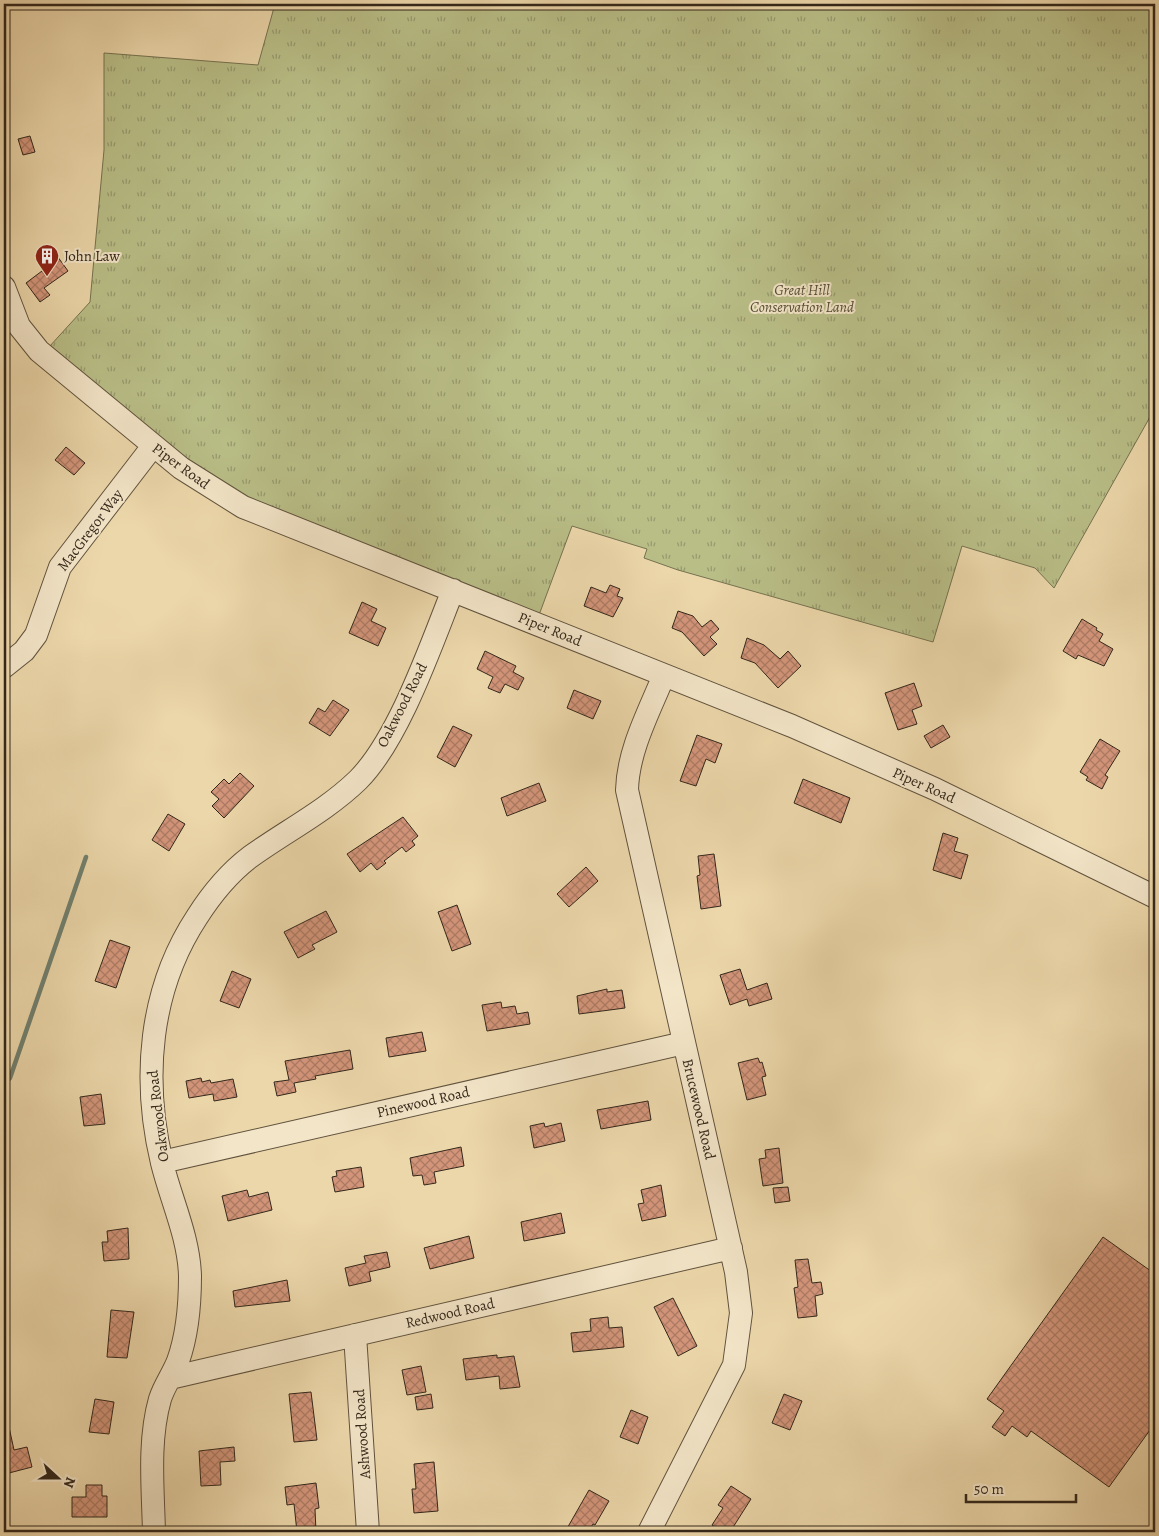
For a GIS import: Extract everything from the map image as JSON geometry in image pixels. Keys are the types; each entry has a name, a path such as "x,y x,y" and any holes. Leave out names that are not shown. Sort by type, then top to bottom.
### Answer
{"street":[{"name":"Piper Road","path":"4,287 15,319 32,344 153,446 198,480 249,509 792,726 935,789 1155,896"},
{"name":"MacGregor Way","path":"4,667 24,652 36,635 60,568 153,446"},
{"name":"Oakwood Road","path":"154,1532 155,1432 160,1399 178,1359 187,1320 190,1276 186,1248 162,1162 152,1097 151,1053 156,1012 174,959 196,918 215,891 248,859 334,801 360,778 390,735 404,707 454,590"},
{"name":"Brucewood Road","path":"649,1532 726,1384 734,1364 741,1313 740,1293 731,1248 628,790 628,777 634,749 664,675"},
{"name":"Pinewood Road","path":"162,1162 684,1043"},
{"name":"Redwood Road","path":"170,1378 731,1248"},
{"name":"Ashwood Road","path":"355,1335 368,1532"}],"green space":[{"name":"Great Hill Conservation Land","path":"275,4 1155,4 1155,408 1054,588 1035,568 962,546 933,642 678,570 644,558 647,549 572,526 539,615 242,497 185,464 49,347 90,302 104,150 104,53 258,65"}],"building":[{"path":"30,136 35,152 23,155 18,139"},
{"name":"John Law","path":"52,249 68,271 44,288 50,295 40,302 26,283 50,265 43,256"},
{"path":"66,447 85,463 74,475 55,460"},
{"path":"610,585 620,589 617,596 623,598 613,617 584,606 591,587 606,593"},
{"path":"362,602 377,609 371,621 386,628 378,646 349,633"},
{"path":"678,611 693,616 702,627 711,620 719,629 710,637 717,644 704,656 682,632 672,628"},
{"path":"1082,619 1103,634 1099,641 1113,649 1104,666 1078,655 1076,659 1063,651"},
{"path":"747,638 764,645 780,659 788,651 801,666 778,688 755,663 741,658"},
{"path":"485,651 516,666 513,672 524,678 518,690 505,684 500,693 488,688 493,677 477,669"},
{"path":"914,683 922,706 912,710 917,724 898,730 885,693"},
{"path":"574,690 601,701 593,719 567,708"},
{"path":"333,700 349,710 330,736 309,723 318,708 325,712"},
{"path":"943,725 950,737 931,748 924,736"},
{"path":"453,726 472,735 455,767 437,757"},
{"path":"697,735 722,744 715,763 706,759 696,786 680,781"},
{"path":"1100,739 1120,751 1105,775 1108,777 1102,789 1086,780 1088,777 1080,772"},
{"path":"240,773 254,786 224,818 212,806 219,799 211,792 224,779 229,784"},
{"path":"803,779 850,798 841,823 794,803"},
{"path":"539,783 546,801 507,816 501,798"},
{"path":"168,814 185,824 169,851 152,840"},
{"path":"403,817 418,836 412,841 415,845 406,852 402,847 384,861 386,863 377,870 371,863 360,872 347,854"},
{"path":"943,833 958,838 954,851 968,855 961,879 933,870"},
{"path":"714,854 721,906 701,909 697,876 700,875 698,856"},
{"path":"586,867 598,881 569,907 557,894"},
{"path":"457,905 471,944 452,951 438,912"},
{"path":"326,911 337,932 312,945 315,949 298,958 284,932"},
{"path":"110,940 130,947 116,988 95,981"},
{"path":"740,969 747,990 767,983 772,999 749,1006 747,999 730,1005 720,975"},
{"path":"232,971 251,979 239,1008 220,1001"},
{"path":"607,989 607,992 622,990 625,1008 579,1014 577,996"},
{"path":"501,1002 502,1008 515,1006 517,1014 528,1012 530,1024 487,1031 482,1005"},
{"path":"422,1032 426,1051 389,1057 386,1038"},
{"path":"350,1050 353,1069 315,1076 316,1079 294,1083 296,1092 277,1096 274,1082 289,1080 285,1061"},
{"path":"758,1058 760,1063 762,1062 766,1076 762,1077 766,1095 747,1100 738,1063"},
{"path":"201,1078 202,1082 210,1080 211,1083 233,1079 237,1097 214,1101 213,1094 189,1098 186,1081"},
{"path":"101,1094 105,1124 84,1126 80,1097"},
{"path":"648,1101 651,1120 601,1129 597,1110"},
{"path":"544,1123 545,1127 561,1123 565,1141 534,1148 530,1126"},
{"path":"461,1147 464,1166 434,1172 436,1183 424,1185 422,1175 413,1176 410,1158"},
{"path":"779,1148 783,1183 763,1186 759,1159 766,1158 765,1150"},
{"path":"361,1167 364,1187 335,1192 332,1177 337,1176 336,1171"},
{"path":"661,1185 666,1216 642,1221 638,1204 644,1203 641,1190"},
{"path":"788,1187 790,1201 775,1203 773,1188"},
{"path":"247,1190 249,1197 268,1192 272,1210 228,1221 222,1196"},
{"path":"561,1213 565,1233 524,1241 521,1222"},
{"path":"128,1228 129,1259 104,1261 102,1242 108,1242 107,1231"},
{"path":"469,1236 474,1258 430,1269 424,1248"},
{"path":"1103,1237 1155,1274 1155,1423 1109,1487 1031,1431 1027,1437 1012,1426 1005,1436 992,1427 1004,1411 987,1399"},
{"path":"387,1252 390,1267 369,1272 371,1281 349,1286 345,1268 366,1263 364,1256"},
{"path":"808,1259 812,1283 821,1282 823,1294 815,1296 817,1316 798,1318 794,1288 798,1287 795,1260"},
{"path":"287,1280 290,1301 235,1307 233,1291"},
{"path":"673,1298 697,1346 678,1356 654,1307"},
{"path":"111,1310 134,1312 127,1358 107,1357"},
{"path":"608,1317 609,1328 622,1327 624,1347 573,1352 571,1333 591,1331 590,1319"},
{"path":"497,1355 497,1358 514,1356 520,1387 500,1389 499,1376 466,1380 463,1359"},
{"path":"421,1366 426,1392 407,1395 402,1370"},
{"path":"311,1392 317,1440 294,1442 289,1394"},
{"path":"431,1394 433,1408 417,1410 415,1397"},
{"path":"784,1394 802,1401 790,1430 772,1423"},
{"path":"95,1399 114,1402 109,1434 89,1432"},
{"path":"631,1410 648,1417 638,1444 620,1437"},
{"path":"9,1427 14,1450 27,1447 32,1467 9,1473 8,1469 4,1470 4,1428"},
{"path":"234,1447 235,1461 220,1462 221,1485 201,1486 199,1451"},
{"path":"434,1462 438,1511 414,1513 412,1489 416,1489 414,1464"},
{"path":"316,1483 319,1508 315,1509 316,1532 297,1532 294,1504 287,1505 285,1487"},
{"path":"86,1485 102,1485 102,1496 107,1496 107,1517 72,1517 72,1497 86,1497"},
{"path":"731,1486 751,1499 730,1532 723,1532 712,1525 723,1508 718,1505"},
{"path":"589,1490 609,1501 595,1525 593,1524 588,1532 565,1532"}],"waterway":[{"path":"4,1084 10,1078 86,857"}],"place":[{"name":"John Law","path":"47,277"}]}
